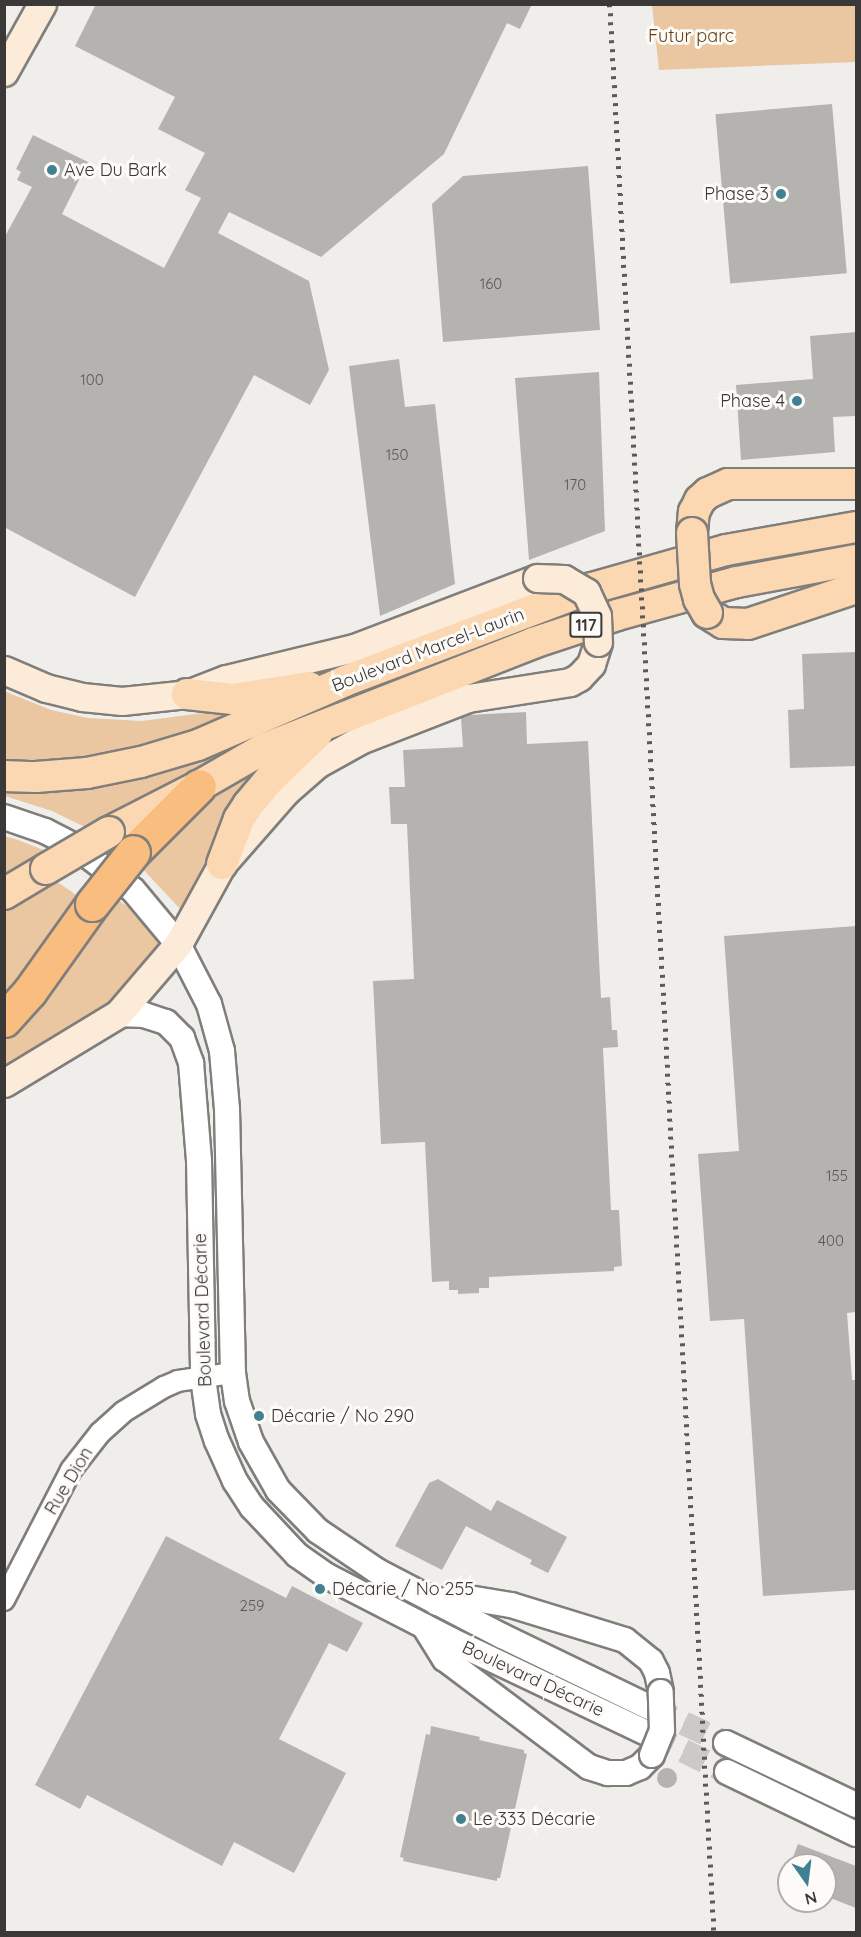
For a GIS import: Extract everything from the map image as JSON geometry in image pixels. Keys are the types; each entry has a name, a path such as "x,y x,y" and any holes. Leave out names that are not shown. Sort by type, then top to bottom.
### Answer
{"highway":[{"path":"4,1020 30,991 92,904 121,842 199,786"}],"main road":[{"path":"4,72 42,4"},
{"path":"856,484 728,484 708,493 700,500 694,512 692,533 695,584 699,599 707,613 723,623 748,624 856,588"},
{"name":"Boulevard Marcel-Laurin","path":"4,776 36,777 87,773 141,762 244,727 345,681 522,613 624,578 726,550 856,527"},
{"name":"Boulevard Marcel-Laurin","path":"199,786 263,749 500,656 616,615 737,582 856,560"},
{"path":"4,670 46,688 91,699 143,700 188,694 226,679 354,648 537,578 564,579 586,592 597,616 598,642 591,664 579,677 570,682 468,698 360,740 331,755 286,791 222,864"},
{"path":"188,694 232,699 345,681"},
{"path":"4,1083 118,1014 178,944 222,864 239,819 257,792 326,726"},
{"path":"4,894 46,869 121,842"}],"street":[{"name":"Boulevard Décarie","path":"4,817 45,831 95,859 133,890 178,944 208,1004 224,1064 230,1177 233,1373 239,1408 258,1458 293,1508 318,1531 347,1552 437,1603 651,1708"},
{"name":"Boulevard Décarie","path":"118,1014 144,1015 166,1022 182,1038 191,1063 199,1160 203,1378 208,1414 221,1453 235,1481 264,1522 297,1555 314,1568 651,1745"},
{"name":"Rue Dion","path":"4,1600 71,1470 90,1443 123,1412 150,1394 178,1381 233,1373"},
{"path":"424,1626 445,1659 589,1767 608,1773 626,1773 640,1767 651,1745 660,1742 663,1714 657,1673 646,1656 625,1640 520,1607 457,1596 437,1603"},
{"path":"726,1743 856,1805"},
{"path":"727,1772 856,1834"}],"green space":[{"name":"Futur parc","path":"652,5 856,5 856,62 659,70"},
{"path":"4,691 51,710 88,718 142,721 226,710 231,719 154,745 83,760 5,763"},
{"path":"249,741 93,831 52,811 5,796 4,787 99,785 162,773"},
{"path":"279,760 183,912 138,864 193,810"},
{"path":"4,836 18,840 54,854 5,884"},
{"path":"56,881 88,903 4,1010 4,911"},
{"path":"114,897 128,907 156,939 160,949 125,996 5,1076 4,1037"}],"building":[{"path":"96,4 532,4 520,29 507,23 444,154 321,257 229,212 218,233 309,281 329,370 310,405 254,375 135,597 4,527 4,238 32,187 17,180 21,172 16,169 33,135 88,162 62,214 164,268 201,198 185,190 205,153 158,129 175,97 75,46"},
{"name":"Phase 3","path":"832,104 847,273 730,284 715,114"},
{"path":"588,166 600,330 443,342 432,204 463,176"},
{"name":"Phase 4","path":"856,332 856,416 833,417 835,452 741,460 736,385 813,379 810,336"},
{"path":"399,359 405,407 435,404 455,584 380,616 349,366"},
{"path":"599,372 605,531 529,560 515,378"},
{"path":"856,652 856,766 790,768 788,710 804,709 802,654"},
{"path":"526,712 527,744 588,741 601,998 610,997 612,1030 617,1030 618,1047 603,1048 611,1210 619,1210 622,1266 614,1267 614,1271 489,1277 489,1288 479,1288 479,1293 458,1294 458,1290 449,1290 449,1281 432,1282 425,1142 381,1144 373,981 414,979 407,824 391,824 389,787 405,787 403,750 463,747 461,718 468,715"},
{"path":"856,926 856,1312 847,1313 852,1380 856,1380 856,1590 763,1596 744,1319 710,1321 698,1154 739,1151 724,936"},
{"path":"438,1479 491,1511 497,1500 567,1537 548,1573 530,1564 532,1560 466,1526 442,1570 395,1546 429,1483"},
{"path":"166,1536 286,1598 292,1586 363,1623 347,1652 329,1643 279,1739 346,1773 294,1873 234,1842 222,1866 87,1795 80,1809 35,1785"},
{"name":"Le 333 Décarie","path":"431,1726 480,1737 479,1740 524,1750 527,1754 500,1878 497,1878 497,1881 403,1861 404,1858 400,1857 426,1734 430,1735"},
{"path":"663,1768 671,1768 677,1774 677,1782 671,1788 663,1788 657,1782 657,1774"},
{"path":"798,1844 822,1853 795,1853"},
{"path":"837,1859 856,1866 856,1908 837,1901"}],"tunnel":[{"path":"651,1708 726,1743"},
{"path":"651,1735 727,1772"}],"railway":[{"path":"610,4 714,1932"}],"place":[{"name":"Ave Du Bark","path":"52,170"},
{"name":"Phase 3","path":"781,194"},
{"name":"Phase 4","path":"797,401"},
{"name":"Décarie / No 290","path":"259,1416"},
{"name":"Décarie / No 255","path":"320,1589"},
{"name":"Le 333 Décarie","path":"461,1819"}]}
